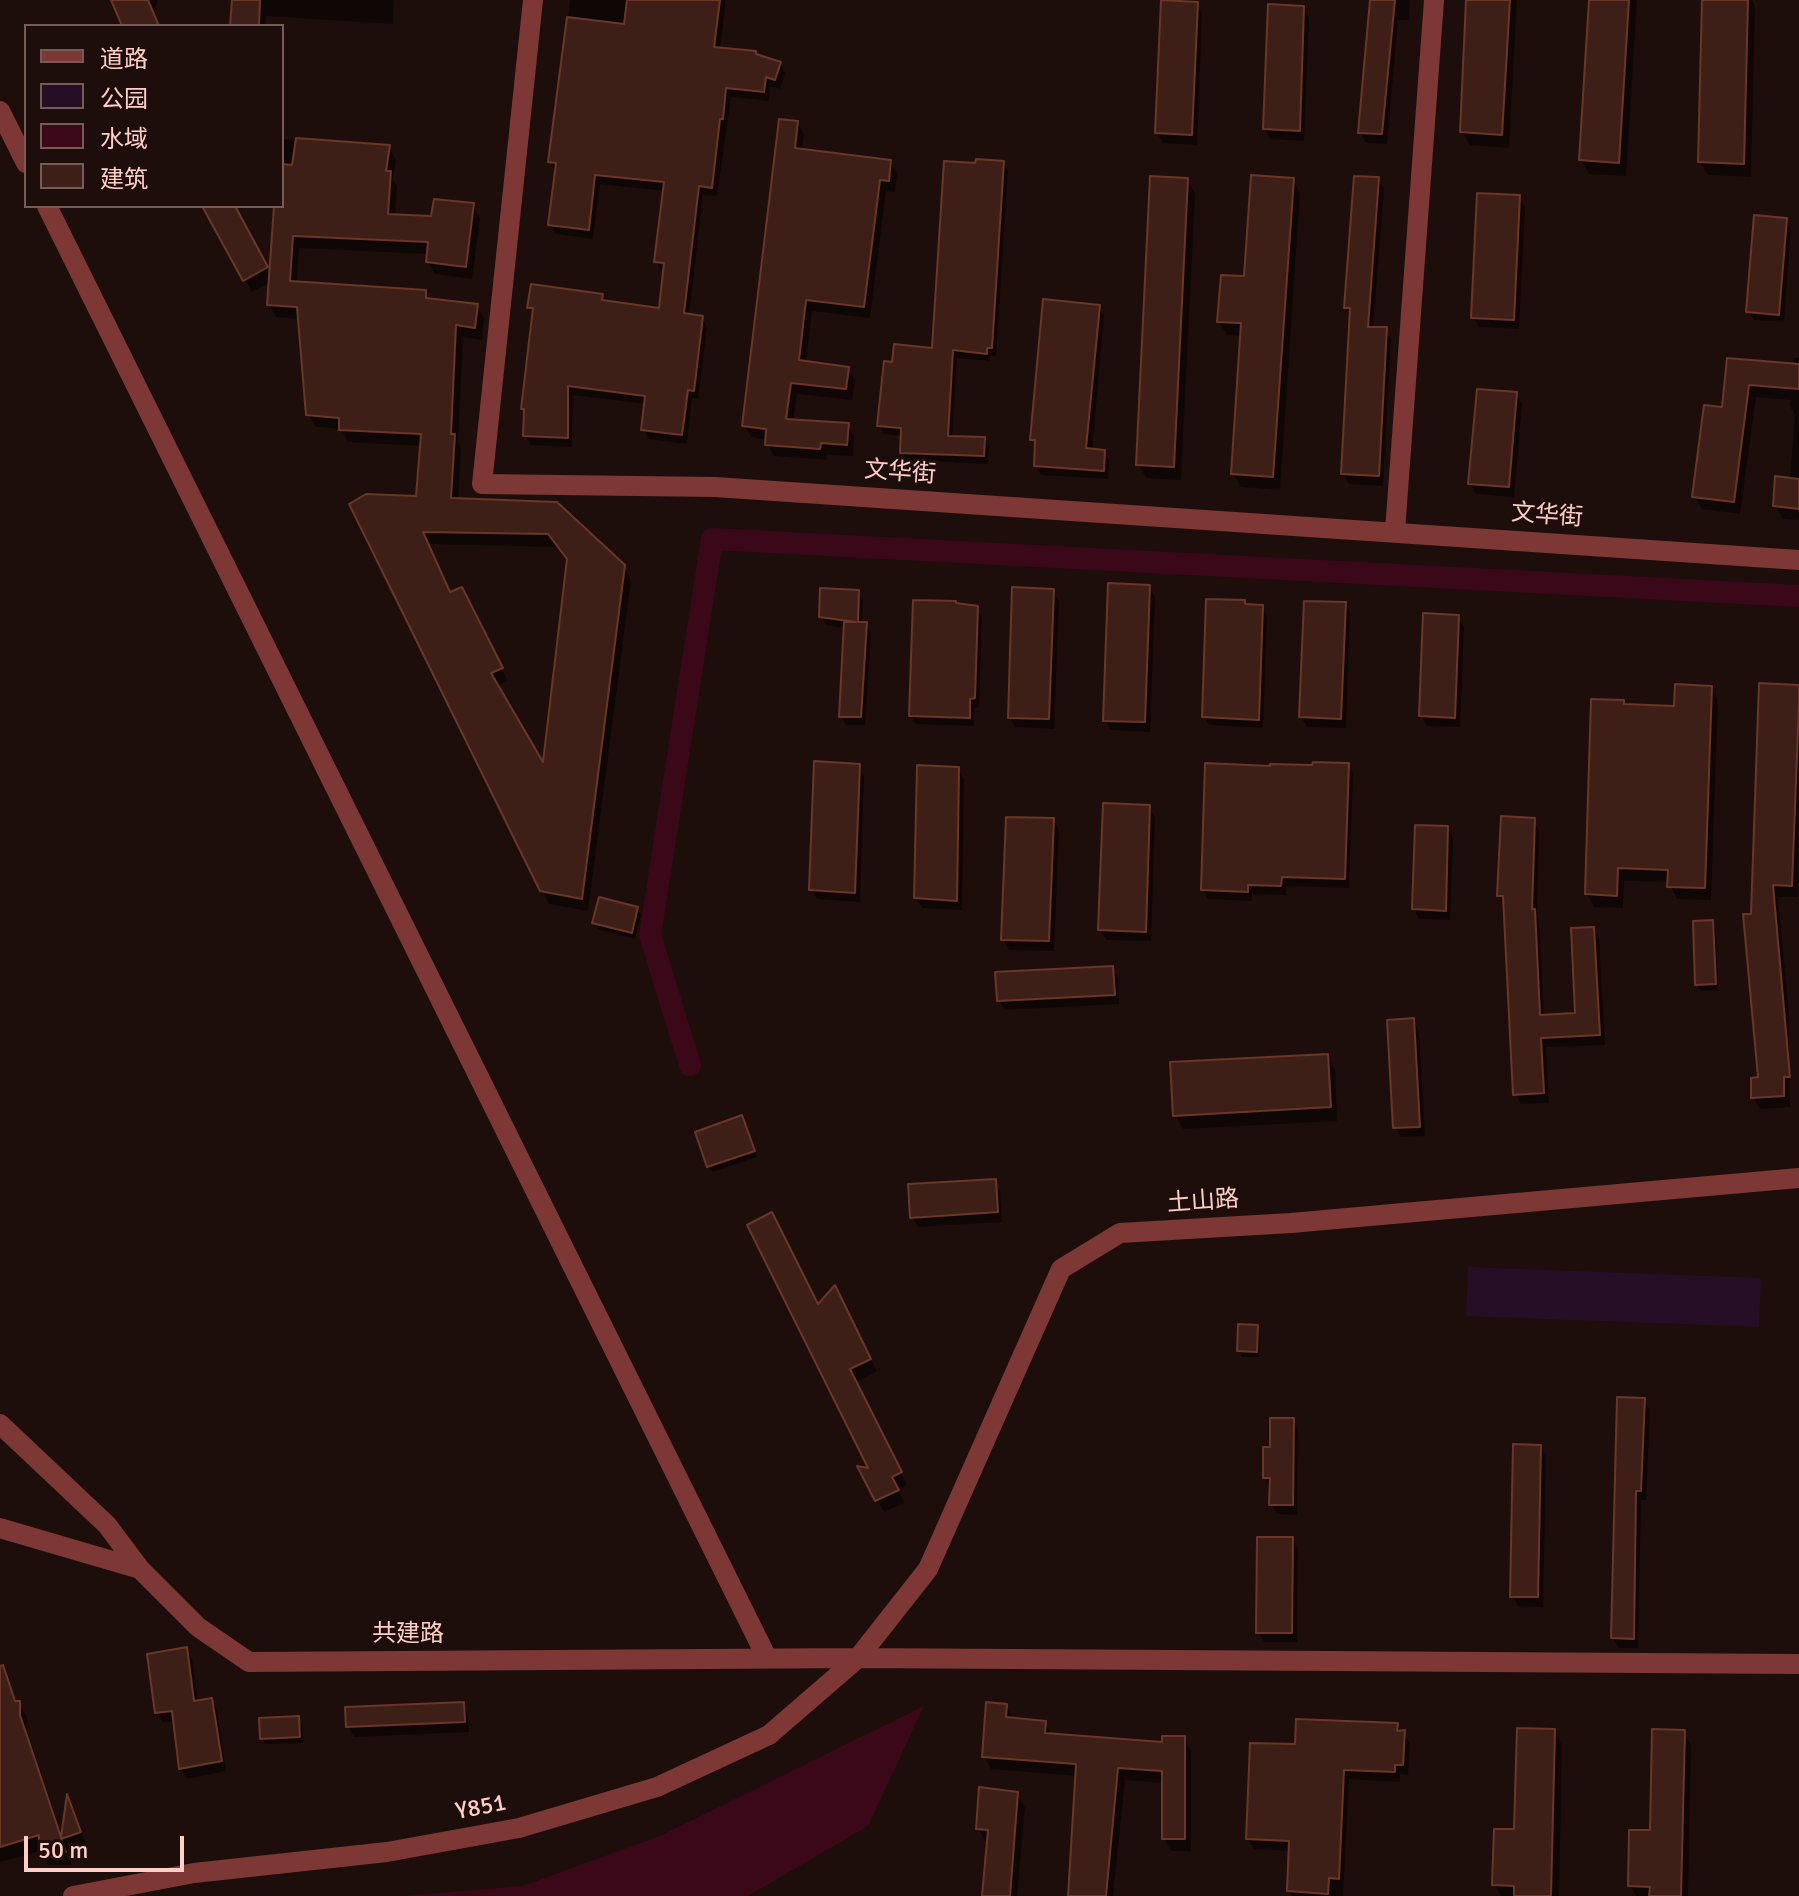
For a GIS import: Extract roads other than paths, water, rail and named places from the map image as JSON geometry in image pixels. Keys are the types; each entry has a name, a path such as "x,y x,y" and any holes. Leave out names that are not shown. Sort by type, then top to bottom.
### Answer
{"street":[{"name":"文华街","path":"533,0 482,484 715,487 1799,560"},
{"path":"1395,531 1434,0"},
{"path":"0,111 24,159"},
{"path":"48,208 767,1658"},
{"name":"土山路","path":"858,1658 928,1569 1061,1269 1120,1233 1291,1223 1799,1178"},
{"path":"0,1424 107,1525 140,1569"},
{"name":"共建路","path":"0,1528 140,1569 198,1627 249,1662 858,1658 1799,1664"},
{"name":"Y851","path":"73,1896 194,1873 387,1852 504,1831 643,1791 769,1735 858,1658"}],"water":[{"path":"924,1706 868,1826 748,1896 403,1896 523,1886 662,1835"}],"waterway":[{"path":"690,1065 650,935 712,539 1799,596"}]}
